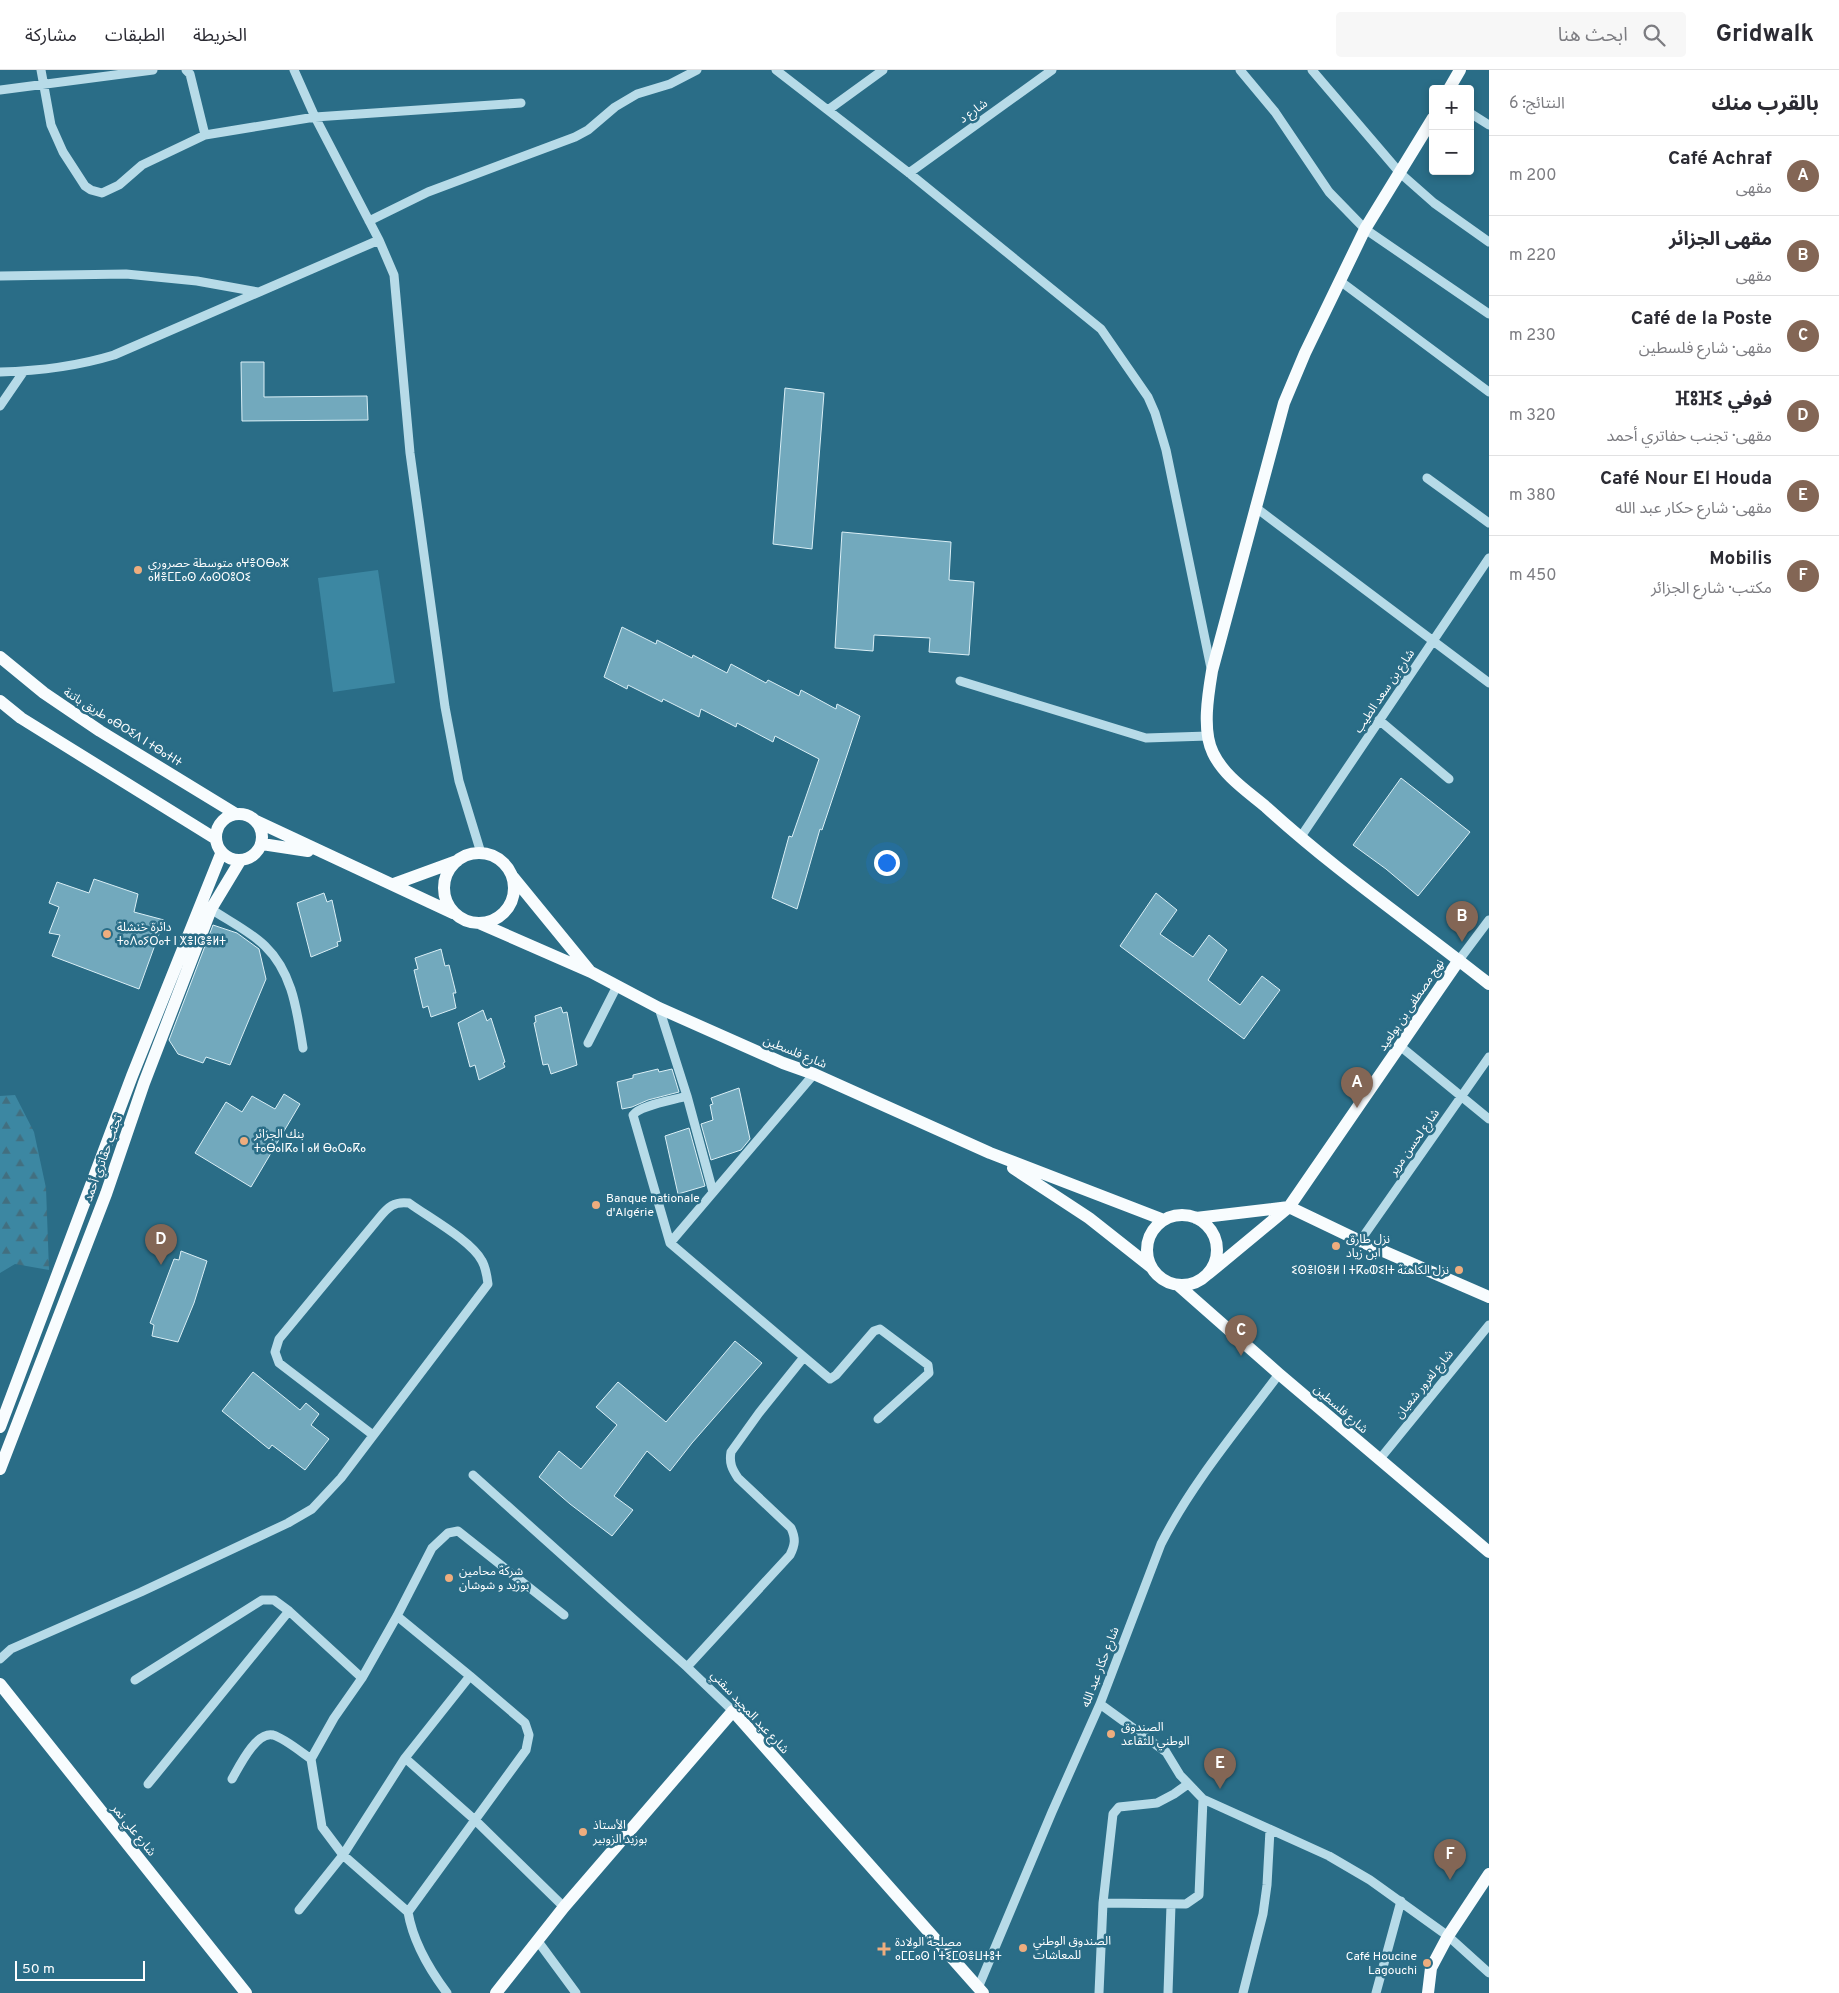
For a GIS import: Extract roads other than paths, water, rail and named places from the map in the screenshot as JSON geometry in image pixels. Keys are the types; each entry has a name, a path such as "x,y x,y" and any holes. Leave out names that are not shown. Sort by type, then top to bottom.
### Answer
{"main road":[{"path":"1452,85 1460,70"},
{"path":"1429,125 1365,228 1305,353 1284,403 1212,671 1207,699 1208,736 1212,752 1223,770 1300,838 1489,984"},
{"name":"طريق باتنة ⴰⴱⵔⵉⴷ ⵏ ⵜⴱⴰⵜⵏⵜ","path":"0,657 44,692 100,731 236,814"},
{"path":"0,702 21,718 74,752 216,839"},
{"path":"256,821 262,836 262,844 254,855 240,861 221,854 216,839 219,825 223,820 236,814 243,814 323,853 394,884 470,922 490,921 500,916 507,909 512,899 513,877"},
{"path":"262,844 323,853"},
{"path":"394,884 457,861 473,853 492,855 501,860 508,868 513,877 591,972"},
{"name":"تجنب حفاتري أحمد","path":"0,1426 132,1076 221,854"},
{"name":"تجنب حفاتري أحمد","path":"0,1469 106,1194 144,1083 211,909 240,861"},
{"path":"456,914 449,906 444,887 445,877 457,861"},
{"name":"شارع فلسطين","path":"479,923 591,972 659,1008 814,1074 990,1153 1164,1220"},
{"name":"نهج مصطفى بن بولعيد","path":"1208,1274 1289,1207 1459,960"},
{"name":"شارع فلسطين","path":"990,1153 1089,1218 1152,1267"},
{"path":"1196,1218 1209,1228 1217,1243 1214,1265 1208,1274 1199,1281 1178,1285 1167,1282 1158,1276 1152,1267 1148,1257 1147,1246 1150,1236 1164,1220 1174,1216 1185,1215 1196,1218 1289,1207 1360,1241 1489,1297"},
{"name":"شارع فلسطين","path":"1178,1285 1379,1460 1489,1552"},
{"name":"شارع علي نمر","path":"0,1684 246,1993"},
{"path":"496,1993 564,1907 733,1710"},
{"name":"شارع عبد المجيد سقني","path":"733,1710 981,1990"},
{"path":"1428,1993 1431,1968 1448,1936 1489,1874"}],"street":[{"path":"41,70 51,125 63,152 85,186 102,193 118,185 142,166 205,135 315,118 521,103"},
{"path":"0,90 153,70"},
{"path":"186,70 190,74 205,135"},
{"path":"294,70 315,118 379,240 394,275 410,453 445,707 459,781 482,853"},
{"path":"369,221 428,192 575,136 588,130 615,107 636,94 670,84 697,70"},
{"path":"776,70 909,173 1101,329 1148,397 1155,412 1166,450 1212,671"},
{"path":"828,110 883,70"},
{"name":"شارع د","path":"909,173 1052,70"},
{"path":"1240,70 1275,112 1329,192 1365,228 1489,314"},
{"path":"1312,70 1400,173 1434,203 1489,242"},
{"path":"1474,115 1489,125"},
{"path":"0,372 24,371 98,360 114,355 379,240"},
{"path":"0,276 126,274 197,281 258,292"},
{"path":"1340,282 1489,392"},
{"path":"0,406 24,371"},
{"path":"1427,478 1489,522"},
{"path":"1255,507 1489,683"},
{"name":"شارع بن سعد الطيب","path":"1300,838 1489,558"},
{"path":"960,681 1146,738 1208,736"},
{"path":"1379,720 1449,779"},
{"path":"211,909 264,945 283,968 291,987 303,1048"},
{"name":"نهج مصطفى بن بولعيد","path":"1459,960 1489,920"},
{"path":"588,1043 617,986"},
{"path":"659,1008 687,1096 713,1192"},
{"path":"1400,1046 1489,1119"},
{"name":"شارع لحسن مرير","path":"1360,1241 1489,1057"},
{"path":"670,1243 814,1074"},
{"path":"687,1096 636,1112 633,1116 670,1243 830,1379 836,1375 874,1331 880,1329 928,1364 929,1373 878,1419"},
{"path":"0,1659 11,1650 288,1523 312,1509 341,1478 488,1284 482,1260 473,1248 409,1203 403,1202 392,1205 379,1218 280,1339 275,1352 279,1363 373,1435"},
{"name":"شارع لغرور شعبان","path":"1379,1460 1489,1324"},
{"path":"687,1667 790,1555 793,1548 795,1536 791,1528 738,1478 732,1468 730,1459 731,1452 759,1413 804,1357"},
{"name":"شارع حكار عبد الله","path":"981,1990 1052,1812 1100,1704 1161,1544 1211,1464 1279,1374"},
{"name":"شارع عبد المجيد سقني","path":"473,1475 733,1710"},
{"path":"447,1993 434,1976 422,1955 412,1931 408,1912 343,1855 322,1827 311,1759 334,1718 362,1678 432,1548 448,1533 458,1531 564,1615"},
{"path":"135,1680 262,1600 274,1600 289,1611 362,1678"},
{"path":"148,1784 289,1611"},
{"path":"397,1616 525,1723 529,1735 526,1750 408,1912"},
{"path":"299,1910 343,1855 405,1758 470,1676"},
{"path":"1100,1704 1166,1752 1180,1775 1203,1799 1329,1856 1370,1880 1448,1936 1489,1973"},
{"path":"232,1779 249,1750 267,1734 275,1735 311,1759"},
{"path":"405,1758 475,1820 564,1907"},
{"path":"1099,1993 1103,1903 1113,1814 1119,1807 1163,1801 1188,1784"},
{"path":"1103,1903 1171,1905 1189,1903 1199,1894 1203,1799"},
{"path":"1243,1993 1263,1914 1267,1885 1270,1830"},
{"path":"1376,1993 1401,1902"},
{"path":"1168,1993 1171,1905"},
{"path":"537,1940 576,1993"}],"place":[{"name":"متوسطة حصروري ⴰⵖⴻⵔⴱⴰⵣ ⴰⵍⴻⵎⵎⴰⵙ ⵃⴰⵙⵔⵓⵔⵉ","path":"138,570"},
{"name":"دائرة خنشلة ⵜⴰⴷⴰⵢⵔⴰⵜ ⵏ ⵅⴻⵏⵛⴻⵍⵜ","path":"107,934"},
{"name":"مقهى الجزائر","path":"1462,942"},
{"name":"Café Achraf","path":"1357,1108"},
{"name":"بنك الجزائر ⵜⴰⴱⴰⵏⴽⴰ ⵏ ⴰⵍ ⴱⴰⵔⴰⴽⴰ","path":"244,1141"},
{"name":"Banque nationale d'Algérie","path":"596,1205"},
{"name":"نزل طارق ابن زياد","path":"1336,1246"},
{"name":"فوفي ⴼⵓⴼⵉ","path":"161,1265"},
{"name":"ⵉⵙⴻⵏⵙⴻⵍ ⵏ ⵜⴽⴰⵀⵉⵏⵜ نزل الكاهنة","path":"1459,1270"},
{"name":"Café de la Poste","path":"1241,1356"},
{"name":"شركة محامين بوزيد و شوشان","path":"449,1578"},
{"name":"الصندوق الوطني للتقاعد","path":"1111,1734"},
{"name":"Café Nour El Houda","path":"1220,1789"},
{"name":"الأستاذ بوزيد الزوبير","path":"583,1832"},
{"name":"Mobilis","path":"1450,1880"},
{"name":"الصندوق الوطني للمعاشات","path":"1023,1948"},
{"name":"مصلحة الولادة ⴰⵎⵎⴰⵙ ⵏ ⵜⵉⵎⵙⴻⵡⵜⵓⵜ","path":"884,1949"},
{"name":"Café Houcine Lagouchi","path":"1427,1963"}]}
